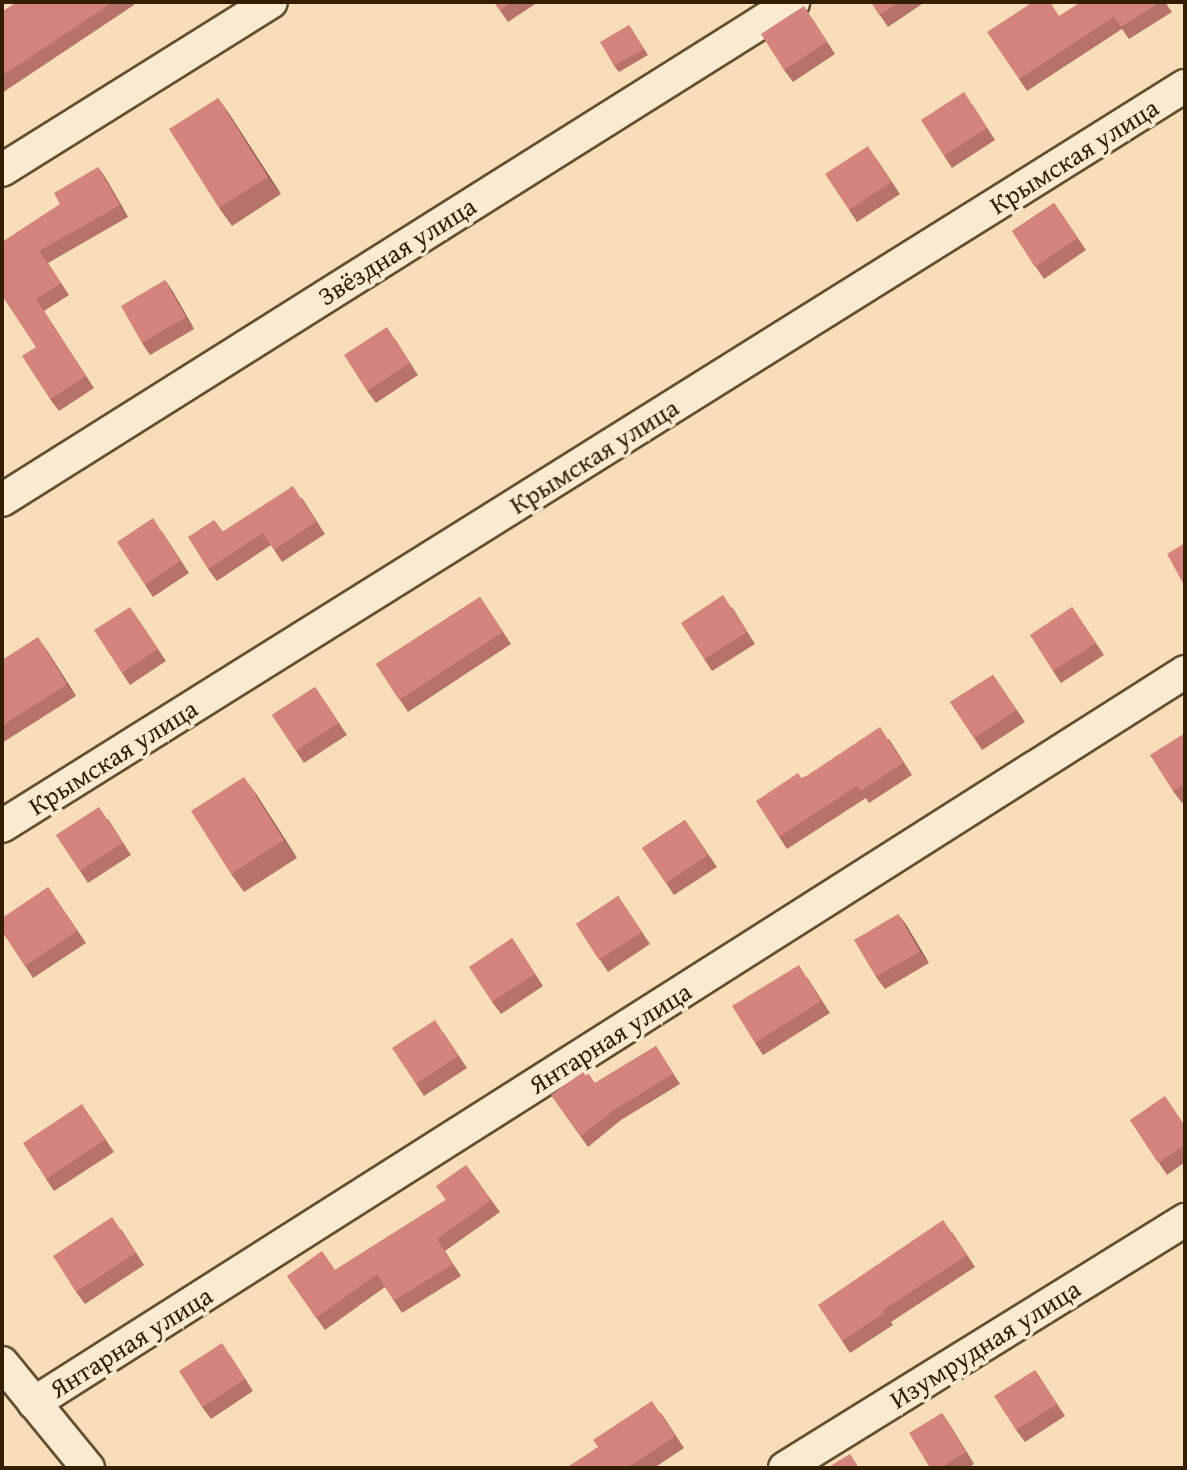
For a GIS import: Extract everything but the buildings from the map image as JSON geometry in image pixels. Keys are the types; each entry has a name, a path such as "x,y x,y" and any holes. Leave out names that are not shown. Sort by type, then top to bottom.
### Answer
{"street":[{"path":"2,170 271,2"},
{"name":"Звёздная улица","path":"2,500 793,2"},
{"name":"Крымская улица","path":"2,826 1185,86"},
{"name":"Янтарная улица","path":"34,1404 1185,672"},
{"name":"Изумрудная улица","path":"785,1468 1185,1220"},
{"path":"2,1363 88,1468"}]}
